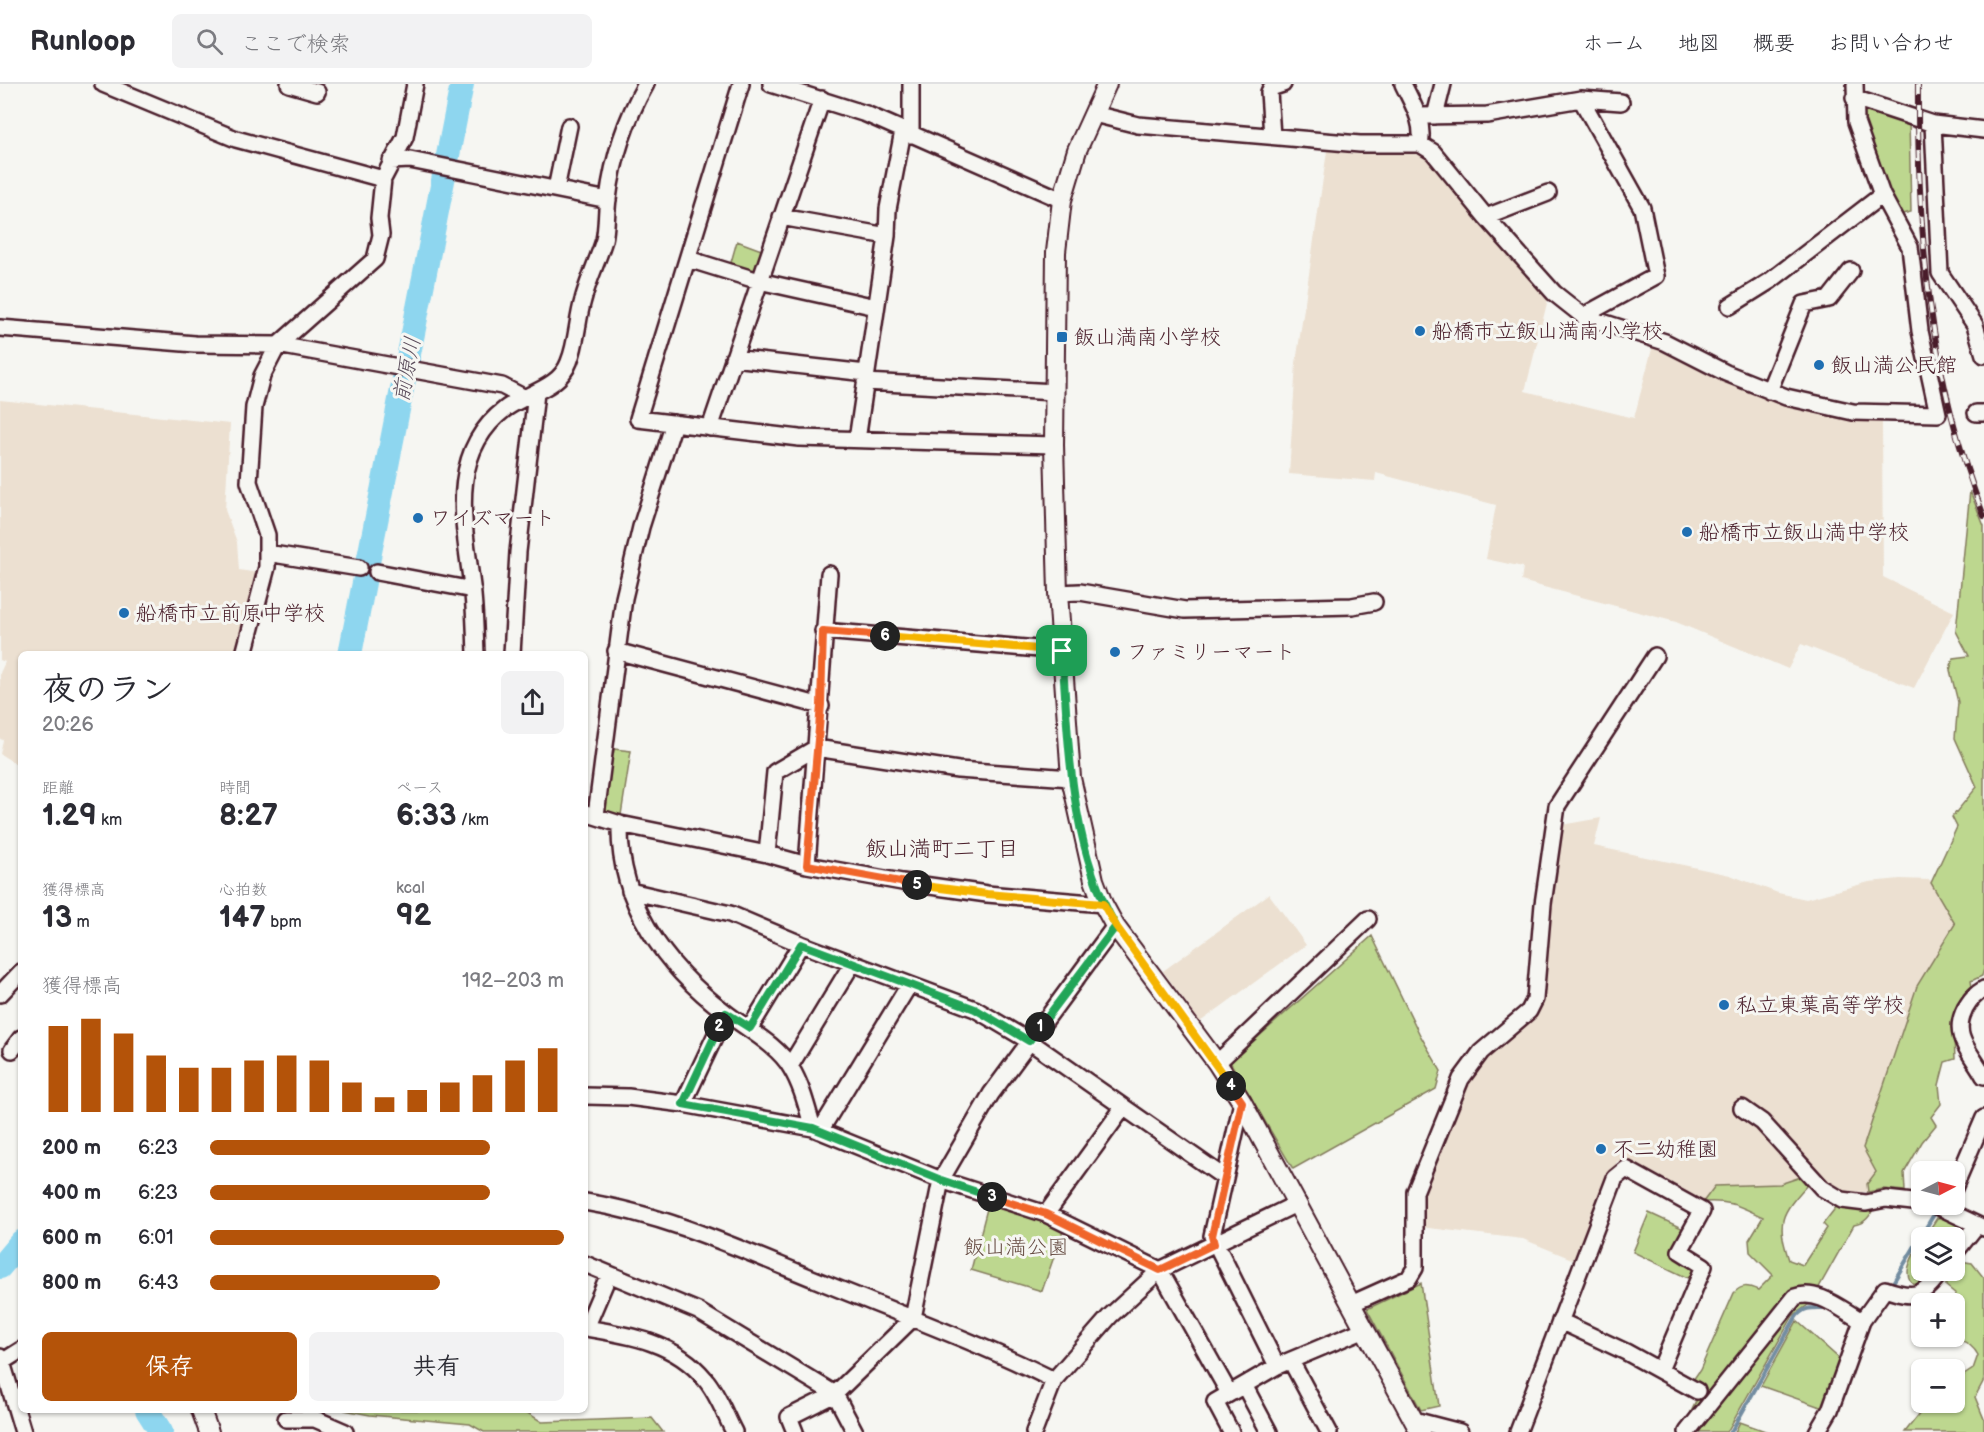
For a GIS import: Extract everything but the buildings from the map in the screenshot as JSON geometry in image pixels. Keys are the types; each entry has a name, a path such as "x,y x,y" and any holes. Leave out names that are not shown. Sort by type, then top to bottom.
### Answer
{"street":[{"path":"104,84 236,139 383,179"},
{"path":"289,84 317,92"},
{"path":"245,651 267,567 267,535 249,482 254,407 262,376 278,345 375,259 381,236 379,218 383,179 405,137 415,84"},
{"path":"476,651 473,590 462,511 466,471 477,440 487,427 505,409 558,379 570,361 583,300 604,239 608,200 624,128 646,84"},
{"path":"741,84 638,419 799,438 1054,445"},
{"path":"771,84 822,99 1062,200"},
{"path":"856,440 887,236 888,210 907,133 912,84"},
{"path":"1107,84 1077,150 1062,200 1056,252 1054,445 1058,593 1071,778 1094,880 1103,904 1116,926 1217,1063 1242,1102 1417,1426 1460,1432"},
{"path":"1272,136 1269,92 1271,88 1283,84"},
{"path":"1403,84 1418,116 1422,137 1420,144"},
{"path":"1435,116 1443,84"},
{"path":"1094,114 1138,125 1360,144 1420,144 1433,152 1486,217 1554,293 1583,316 1665,342 1769,391 1853,412 1938,414 1920,331 1910,247 1882,195 1857,122 1854,91 1933,124 1984,130"},
{"path":"710,428 822,99"},
{"path":"1418,116 1487,116 1581,99 1621,102"},
{"path":"1581,99 1642,208 1656,276 1583,316"},
{"path":"1933,124 1940,273 1975,325 1984,355"},
{"path":"556,189 569,126"},
{"path":"391,161 410,160 608,200"},
{"path":"1486,217 1548,193"},
{"path":"1730,306 1770,281 1882,195"},
{"path":"781,217 887,236"},
{"path":"688,258 759,281 876,307"},
{"path":"1769,391 1804,304 1829,299 1851,271"},
{"path":"0,328 195,344 278,345 502,386 530,395"},
{"path":"733,358 865,378 1055,392"},
{"path":"512,651 530,395"},
{"path":"674,423 634,554 624,598 608,732 590,814 620,824 767,854 807,865 987,894 1103,904"},
{"path":"267,553 359,568"},
{"path":"377,572 473,590"},
{"path":"807,865 821,705 823,631 829,574"},
{"path":"1058,593 1080,592 1185,610 1352,606 1374,602"},
{"path":"823,631 1062,651"},
{"path":"616,651 821,705"},
{"path":"1351,1304 1409,1278 1415,1268 1415,1192 1461,1079 1481,1052 1529,1011 1534,999 1557,806 1655,656"},
{"path":"767,854 775,772 816,748 958,770 1071,778"},
{"path":"620,824 619,851 641,920 662,950 699,990 726,1013 750,1028 790,1066 817,1130"},
{"path":"630,891 730,914 852,964 975,1009 1029,1041 1225,1178"},
{"path":"1217,1063 1368,919"},
{"path":"795,1432 789,1417 835,1394 913,1317 941,1180 991,1094 1116,926"},
{"path":"750,1028 801,944"},
{"path":"790,1066 852,964"},
{"path":"0,994 18,977"},
{"path":"817,1130 909,985"},
{"path":"1984,990 1973,995 1958,1022 1958,1032 1984,1076"},
{"path":"683,1104 726,1013"},
{"path":"588,1096 628,1097 683,1104 817,1130 941,1180 1046,1214 1160,1270 1229,1393"},
{"path":"1242,1102 1212,1236 1214,1244 1284,1363 1329,1432"},
{"path":"1742,1107 1762,1122 1822,1188 1842,1200 1866,1203 1886,1199 1911,1202"},
{"path":"1046,1214 1124,1108"},
{"path":"1965,1162 1984,1118"},
{"path":"1518,1432 1616,1178 1626,1169 1702,1211 1680,1251 1704,1266 1660,1370"},
{"path":"588,1203 663,1220 987,1347 1054,1380"},
{"path":"1034,1432 1054,1380 1110,1316 1160,1270 1298,1203"},
{"path":"1960,1215 1981,1226 1965,1243"},
{"path":"588,1265 698,1311 835,1394 855,1432"},
{"path":"588,1323 609,1274"},
{"path":"1817,1432 1830,1410 1862,1321 1885,1289 1905,1296 1914,1295 1931,1286 1934,1281"},
{"path":"1687,1432 1795,1297 1805,1293 1816,1295 1862,1321"},
{"path":"1560,1321 1660,1370 1697,1391"},
{"path":"588,1328 616,1332 657,1345 688,1361 707,1380 734,1432"},
{"path":"1231,1432 1215,1402 1284,1363 1365,1329"},
{"path":"18,1351 1,1359 23,1432"},
{"path":"1244,1385 1269,1432"},
{"path":"202,1413 211,1430"},
{"path":"286,1419 315,1419 345,1432"}],"shaded area":[{"path":"1327,151 1358,154 1409,153 1425,156 1548,299 1525,391 1634,418 1653,345 1723,381 1784,405 1852,419 1882,422 1883,577 1954,612 1914,688 1801,644 1788,669 1676,622 1521,581 1523,567 1486,559 1496,505 1376,473 1375,481 1289,474 1296,363"},
{"name":"船橋市立前原中学校","path":"0,400 230,424 225,510 237,542 239,570 258,573 239,651 18,651 18,765 0,754 3,740 0,739 0,673 5,662 0,660"},
{"name":"私立東葉高等学校","path":"1601,818 1594,846 1730,875 1778,893 1806,899 1869,882 1900,879 1930,880 1955,924 1917,986 1876,1173 1868,1184 1868,1192 1840,1191 1817,1174 1768,1116 1748,1103 1735,1113 1758,1127 1801,1177 1780,1184 1715,1186 1703,1202 1617,1161 1579,1262 1523,1239 1420,1227 1419,1192 1469,1070 1535,1012 1561,825"},
{"path":"1269,894 1306,945 1200,1022 1163,971"}],"green space":[{"path":"1864,105 1909,121 1911,212 1899,215 1886,192 1860,121"},
{"path":"737,241 764,251 760,268 750,272 730,266"},
{"path":"1970,491 1984,526 1984,969 1982,976 1971,981 1973,993 1954,1035 1955,1059 1945,1062 1939,1085 1941,1104 1931,1117 1936,1125 1922,1142 1904,1173 1905,1191 1883,1189 1868,1192 1867,1184 1876,1172 1863,1148 1917,986 1955,924 1931,883 1957,827 1952,817 1977,787 1955,738 1958,702 1950,670 1953,658 1969,656 1956,631"},
{"path":"614,749 631,751 621,815 603,813"},
{"path":"1372,936 1420,1035 1441,1071 1436,1089 1293,1169 1230,1062"},
{"path":"1801,1177 1807,1185 1791,1203 1783,1219 1783,1236 1789,1260 1803,1265 1827,1228 1823,1224 1837,1206 1874,1207 1869,1217 1854,1225 1818,1289 1802,1287 1791,1294 1687,1420 1703,1387 1693,1380 1700,1370 1734,1293 1745,1287 1758,1290 1773,1275 1750,1252 1749,1240 1763,1217 1728,1203 1703,1202 1715,1186 1780,1184"},
{"name":"飯山満公園","path":"989,1201 1064,1228 1042,1291 971,1270"},
{"path":"1649,1213 1686,1230 1675,1251 1699,1269 1694,1281 1633,1252"},
{"path":"1944,1217 1960,1227 1931,1227 1937,1218"},
{"path":"1911,1261 1911,1281 1923,1281 1917,1286 1911,1282 1909,1277"},
{"path":"1965,1262 1972,1263 1984,1278 1984,1380 1975,1397 1984,1419 1984,1432 1905,1432 1920,1413 1965,1413 1965,1374 1973,1369 1978,1355 1965,1342 1965,1293 1955,1293 1946,1286 1946,1281 1965,1281"},
{"path":"1421,1283 1439,1406 1421,1410 1367,1309"},
{"path":"1806,1299 1819,1304 1808,1305 1793,1316 1727,1432 1692,1432 1795,1305"},
{"path":"1797,1321 1843,1362 1826,1409 1761,1386"},
{"path":"360,1413 528,1413 542,1422 652,1418 663,1432 484,1432 470,1424"},
{"path":"1740,1422 1768,1432 1735,1432"}],"waterway":[{"name":"前原川","path":"351,651 462,84"},
{"path":"1894,1281 1934,1215"},
{"name":"前原川","path":"0,1267 18,1246"},
{"path":"1731,1432 1799,1313 1806,1309 1826,1308"},
{"name":"前原川","path":"149,1413 161,1432"}],"railway":[{"path":"1918,84 1920,194 1930,303 1950,411 1965,464 1984,516"}],"place":[{"name":"船橋市立飯山満南小学校","path":"1420,331"},
{"name":"飯山満南小学校","path":"1062,337"},
{"name":"飯山満公民館","path":"1819,365"},
{"name":"ワイズマート","path":"418,518"},
{"name":"船橋市立飯山満中学校","path":"1687,532"},
{"name":"船橋市立前原中学校","path":"124,613"},
{"name":"ファミリーマート","path":"1115,652"},
{"name":"私立東葉高等学校","path":"1724,1005"},
{"name":"不二幼稚園","path":"1601,1149"}],"district":[{"name":"飯山満町二丁目","path":"942,848"}],"route":[{"path":"1062,651 823,631 821,705 807,865 987,894 1103,904 1116,926 1217,1063 1242,1102 1212,1236 1214,1244 1160,1270 1046,1214 941,1180 813,1128 683,1104 726,1013 750,1028 801,944 975,1009 1029,1041 1116,926 1097,892 1074,793 1062,651"}]}
